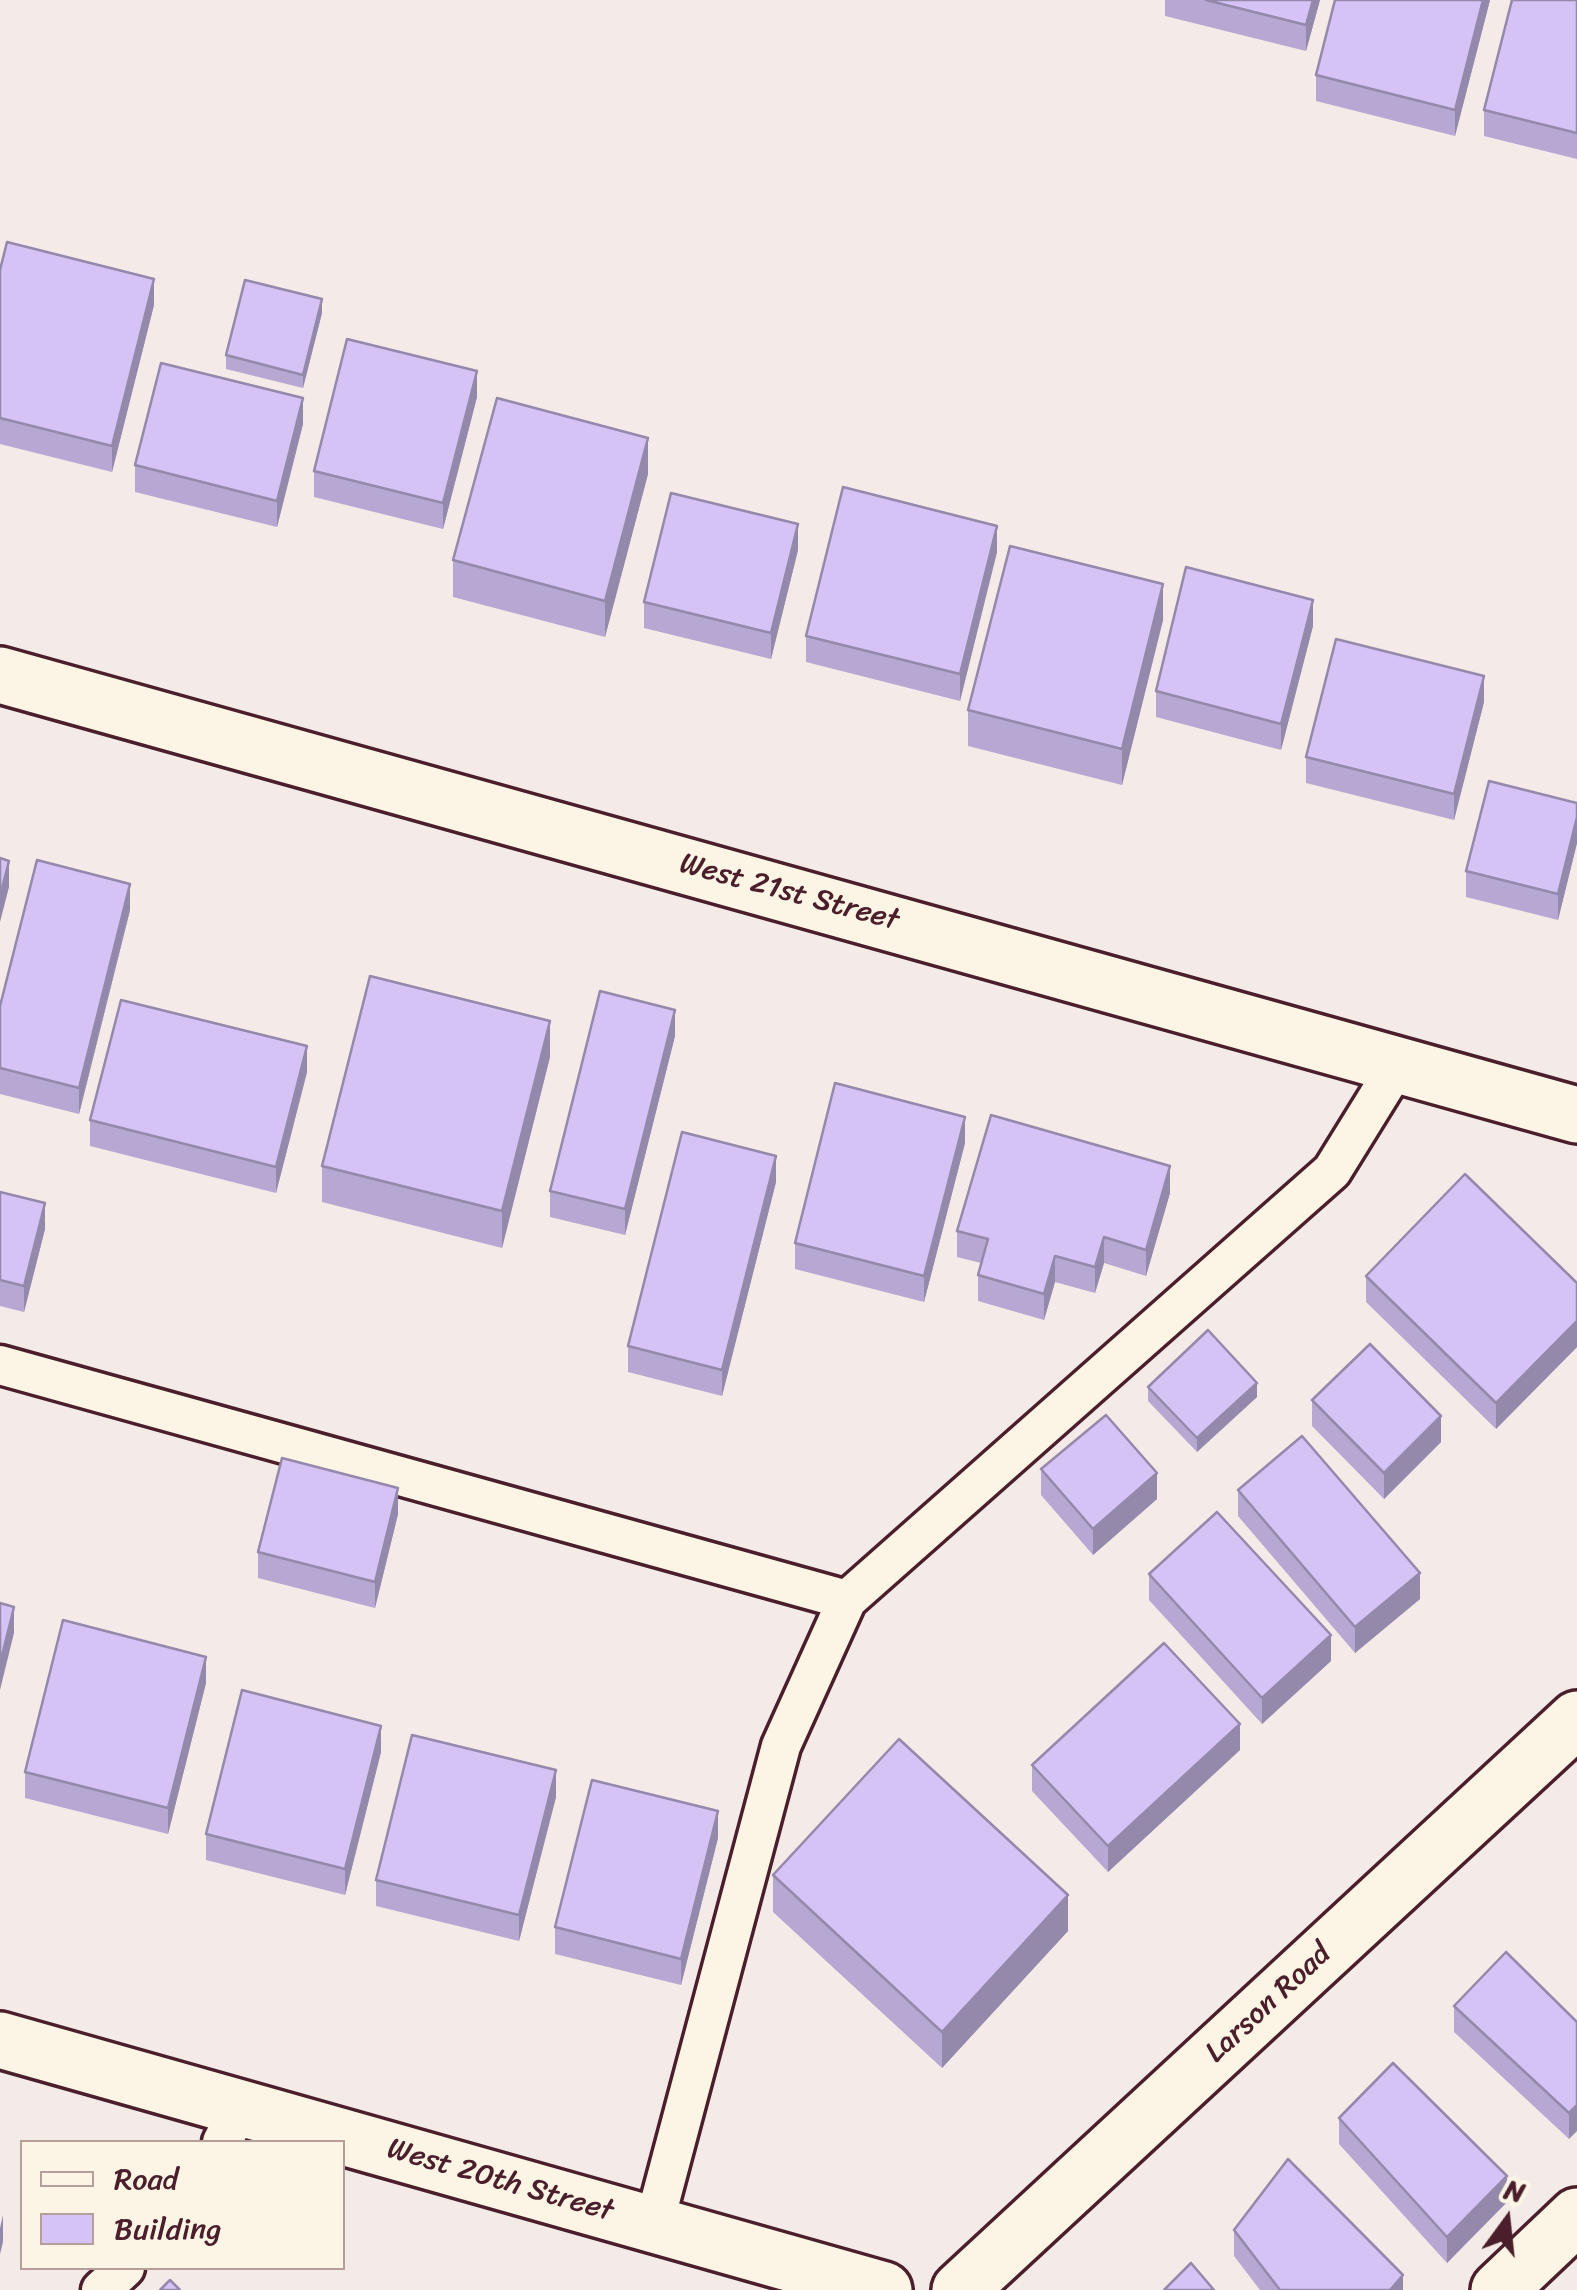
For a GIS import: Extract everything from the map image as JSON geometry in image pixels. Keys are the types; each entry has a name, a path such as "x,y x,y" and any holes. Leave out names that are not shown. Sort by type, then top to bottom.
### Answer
{"street":[{"name":"West 21st Street","path":"0,674 1577,1115"},
{"name":"Larson Road","path":"960,2290 1577,1719"},
{"name":"West 20th Street","path":"0,2040 231,2125 295,2140"},
{"name":"West 20th Street","path":"345,2152 654,2224 884,2290"},
{"path":"1500,2290 1577,2216"}],"lane":[{"path":"654,2224 782,1746 846,1600 1332,1171 1397,1066"},
{"path":"0,1365 846,1600"},
{"path":"101,2290 123,2270"}],"building":[{"path":"1206,0 1313,0 1306,25"},
{"path":"1335,0 1483,0 1455,110 1316,75"},
{"path":"1512,0 1577,0 1577,133 1484,110"},
{"path":"7,242 154,279 112,446 0,418 0,270"},
{"path":"245,280 322,299 303,375 226,355"},
{"path":"347,339 477,371 443,503 314,471"},
{"path":"161,363 303,398 277,501 135,465"},
{"path":"497,398 648,438 605,601 453,560"},
{"path":"843,487 997,526 960,674 806,636"},
{"path":"671,493 798,524 771,633 644,602"},
{"path":"1010,546 1163,584 1122,749 968,710"},
{"path":"1186,567 1313,600 1281,724 1156,691"},
{"path":"1336,639 1484,676 1454,794 1306,757"},
{"path":"1489,781 1577,803 1558,894 1466,871"},
{"path":"0,858 9,861 0,896"},
{"path":"37,860 130,884 79,1088 0,1068 0,1006"},
{"path":"370,976 550,1021 502,1211 322,1166"},
{"path":"600,991 675,1010 625,1209 550,1191"},
{"path":"121,1000 307,1046 276,1167 90,1120"},
{"path":"835,1083 965,1117 924,1276 795,1243"},
{"path":"991,1115 1170,1166 1146,1250 1104,1237 1095,1267 1055,1256 1044,1294 978,1275 988,1239 957,1231"},
{"path":"682,1132 776,1156 722,1370 628,1346"},
{"path":"1465,1174 1577,1283 1577,1321 1496,1403 1366,1276"},
{"path":"0,1192 45,1203 24,1286 0,1280"},
{"path":"1208,1330 1257,1383 1197,1438 1148,1387"},
{"path":"1370,1344 1441,1416 1384,1473 1312,1400"},
{"path":"1106,1415 1157,1473 1093,1529 1041,1469"},
{"path":"1302,1436 1420,1573 1355,1627 1238,1490"},
{"path":"282,1458 398,1488 375,1582 258,1552"},
{"path":"1217,1512 1331,1635 1262,1698 1149,1574"},
{"path":"0,1603 14,1607 0,1664"},
{"path":"63,1620 206,1657 168,1808 25,1772"},
{"path":"1164,1643 1240,1724 1108,1846 1032,1765"},
{"path":"242,1690 381,1726 345,1869 206,1834"},
{"path":"412,1735 556,1770 519,1915 376,1880"},
{"path":"899,1739 1068,1895 942,2032 773,1875"},
{"path":"592,1780 718,1811 681,1959 555,1927"},
{"path":"1506,1952 1577,2022 1577,2105 1569,2113 1454,2006"},
{"path":"1393,2063 1507,2176 1447,2237 1339,2118"},
{"path":"1288,2159 1403,2275 1390,2290 1280,2290 1234,2230"},
{"path":"1191,2263 1214,2290 1164,2290"},
{"path":"170,2280 180,2290 160,2290"}]}
